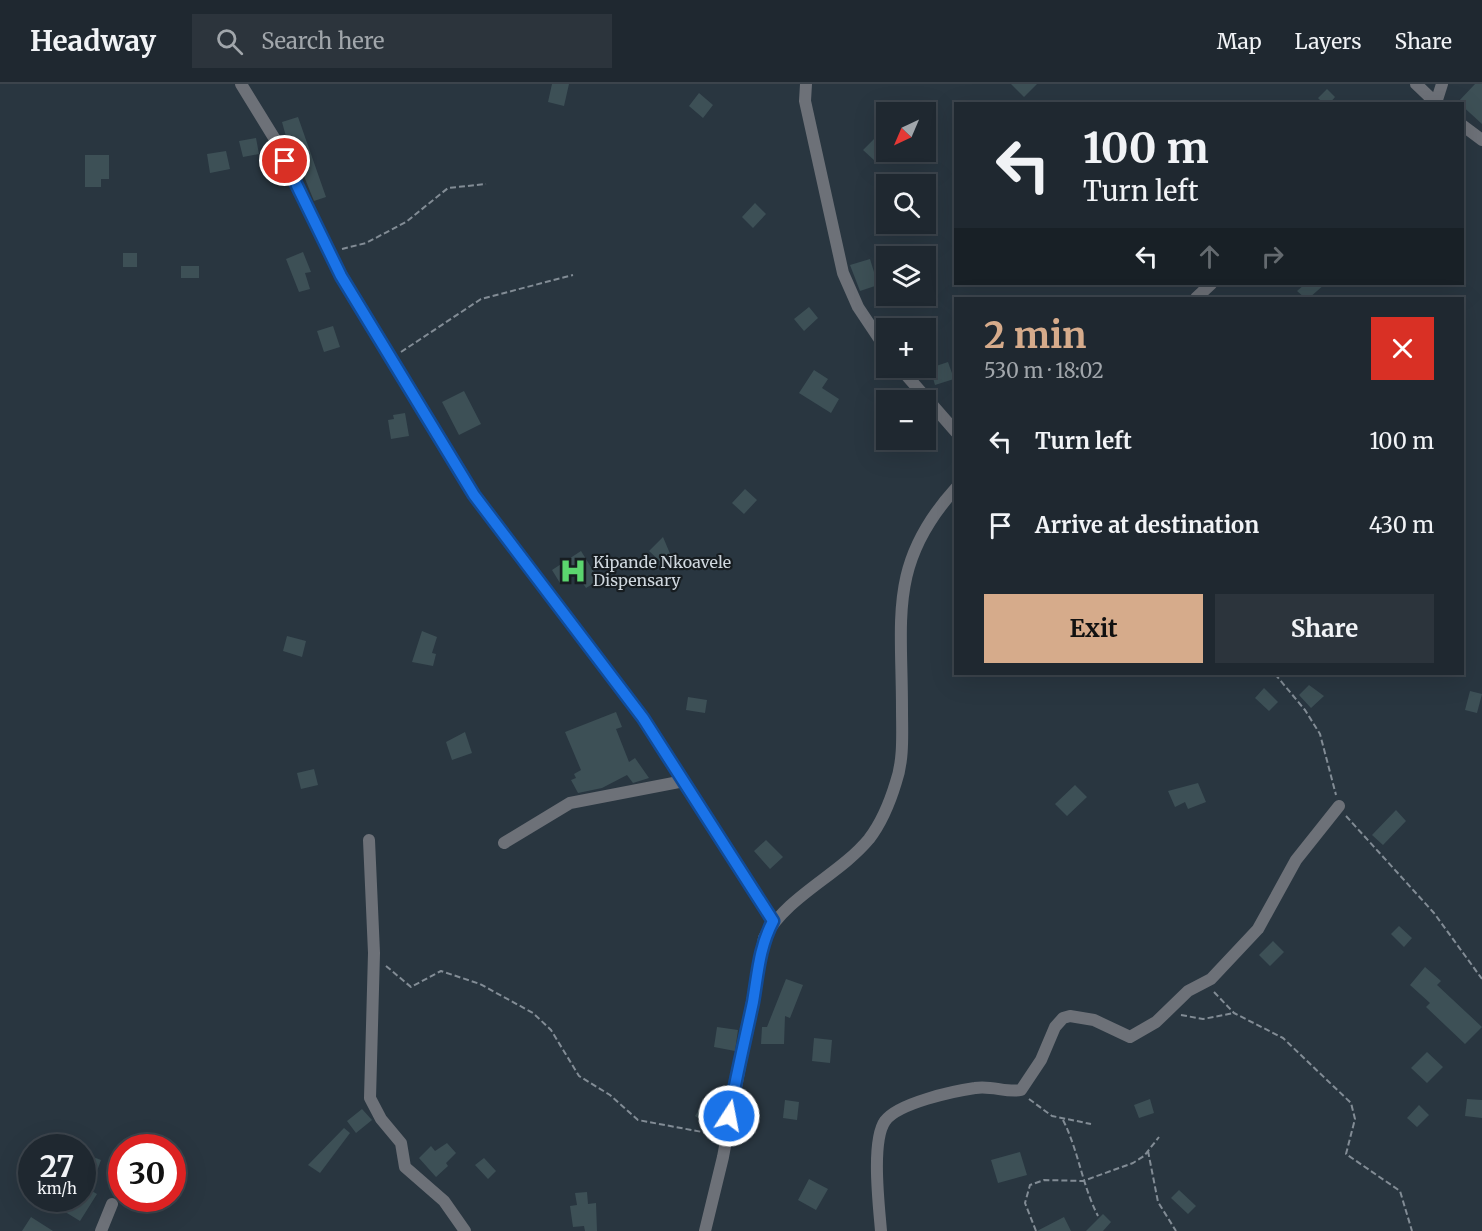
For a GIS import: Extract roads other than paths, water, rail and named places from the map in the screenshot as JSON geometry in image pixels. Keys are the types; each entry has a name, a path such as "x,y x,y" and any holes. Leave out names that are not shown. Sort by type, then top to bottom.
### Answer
{"street":[{"path":"241,84 276,141 327,249 474,495 581,633 643,718 773,921"},
{"path":"806,84 805,101 843,273 858,306 876,334"},
{"path":"1416,84 1435,102"},
{"path":"1436,102 1442,84"},
{"path":"1464,126 1482,140"},
{"path":"1197,297 1210,285"},
{"path":"909,378 954,430"},
{"path":"705,1231 723,1157 764,938 773,921 854,855 870,838 884,816 897,779 902,740 901,601 920,536 935,511 954,490"},
{"path":"504,843 570,803 684,781"},
{"path":"881,1231 879,1152 881,1131 885,1121 904,1106 969,1089 1021,1090 1041,1060 1055,1027 1063,1018 1070,1016 1087,1018 1130,1036 1169,1011 1188,991 1207,982 1258,929 1296,860 1339,806"},
{"path":"369,840 374,953 370,1098 381,1119 401,1143 405,1167 444,1200 465,1231"},
{"path":"101,1231 109,1212"}],"place":[{"name":"Kipande Nkoavele Dispensary","path":"573,571"}]}
